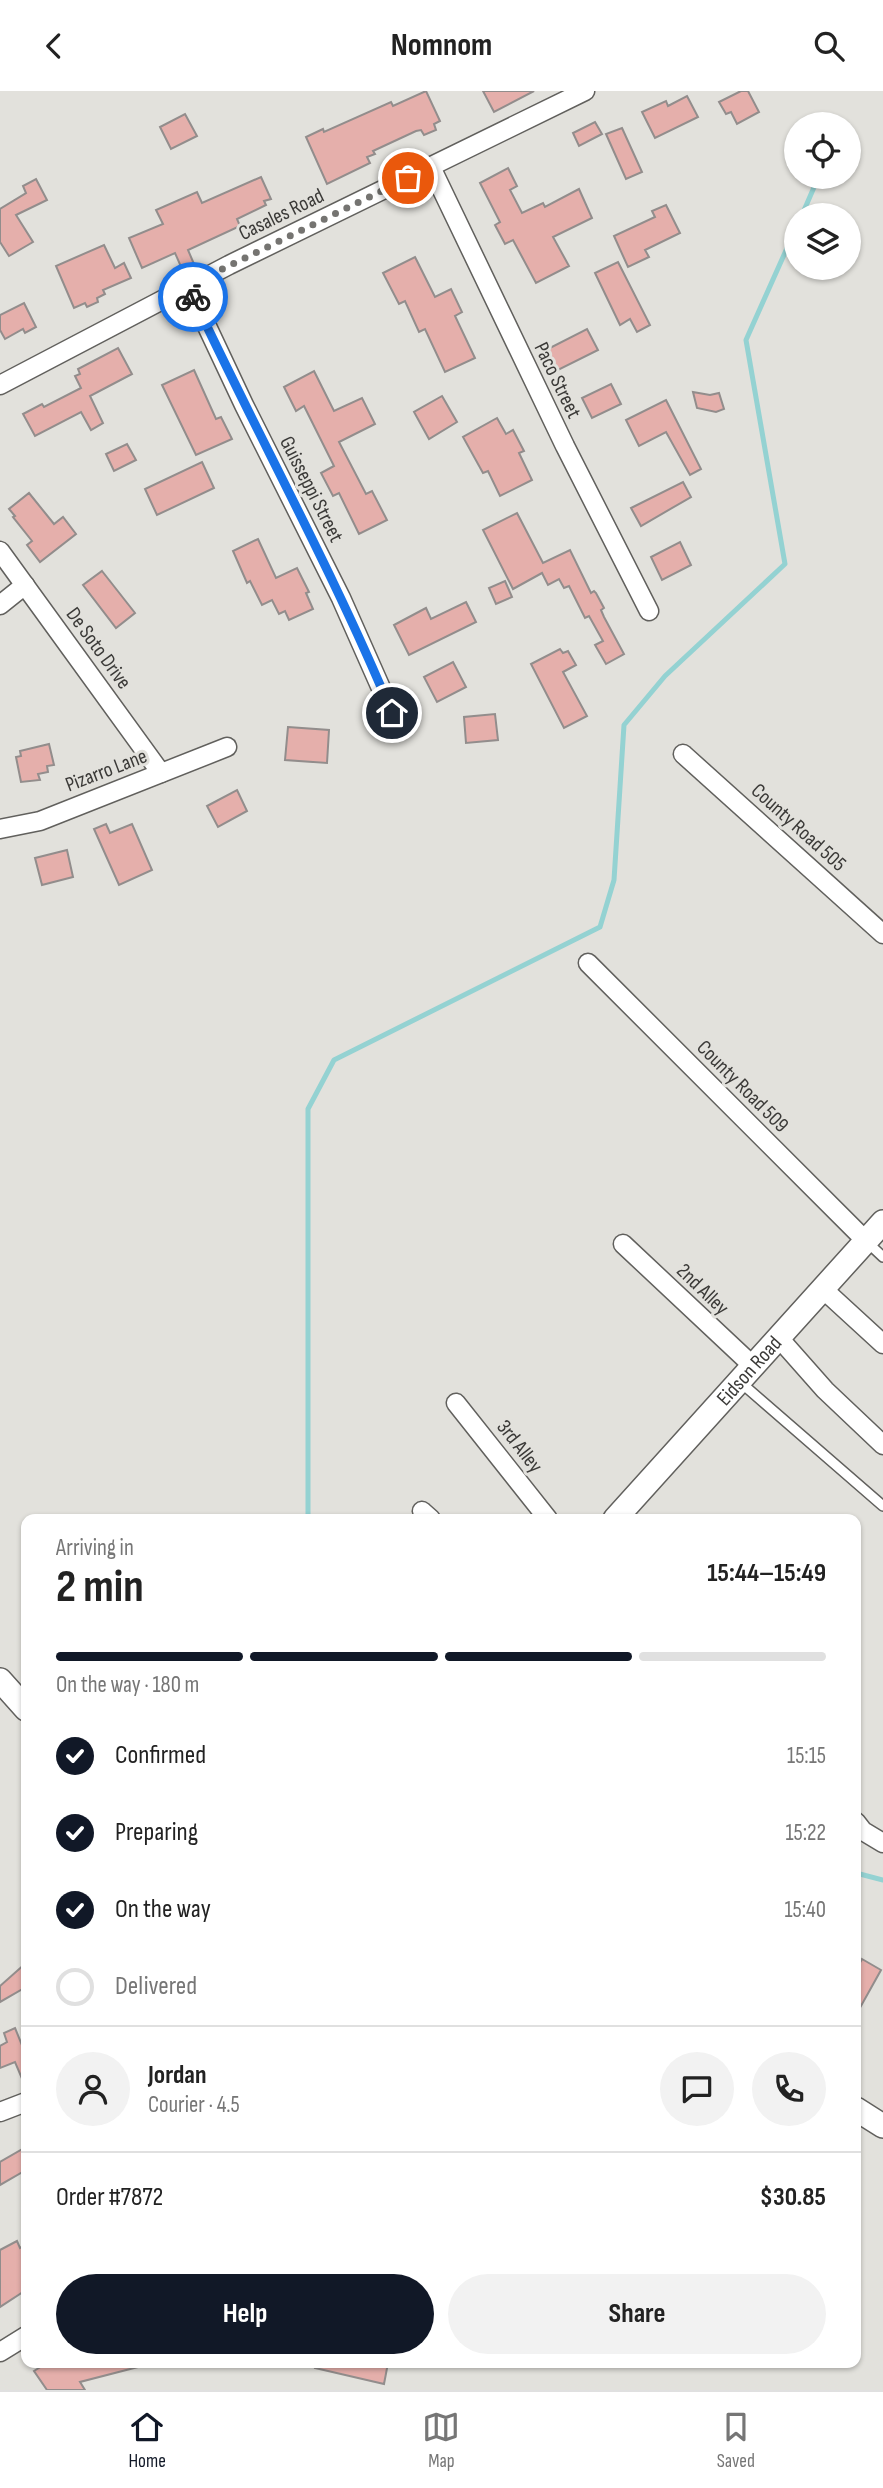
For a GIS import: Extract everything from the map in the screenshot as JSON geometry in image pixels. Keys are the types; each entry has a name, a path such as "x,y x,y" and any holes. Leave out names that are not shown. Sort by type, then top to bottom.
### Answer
{"street":[{"name":"Casales Road","path":"0,385 188,286 585,91"},
{"name":"Paco Street","path":"431,167 559,434 649,611"},
{"name":"Guisseppi Street","path":"188,286 244,405 341,598 392,713"},
{"name":"De Soto Drive","path":"0,551 161,773"},
{"path":"0,605 25,585"},
{"name":"Pizarro Lane","path":"0,829 40,821 227,747"},
{"name":"County Road 505","path":"683,754 883,934"},
{"name":"County Road 509","path":"588,963 866,1241"},
{"name":"Eidson Road","path":"620,1514 883,1221"},
{"name":"2nd Alley","path":"622,1244 746,1374"},
{"path":"823,1289 883,1344"},
{"path":"779,1338 825,1390 883,1445"},
{"name":"3rd Alley","path":"456,1403 544,1514"},
{"path":"0,1680 21,1703"},
{"path":"861,1828 883,1843"},
{"path":"0,2112 21,2104"},
{"path":"861,2112 883,2126"},
{"path":"0,2352 21,2339"}],"lane":[{"path":"866,1241 883,1258"},
{"path":"746,1374 883,1506"}],"building":[{"path":"426,91 440,121 434,124 436,130 424,135 421,130 416,131 373,151 375,154 367,157 370,163 327,184 306,137 323,129 324,132 391,102 393,106"},
{"path":"483,91 534,91 494,112"},
{"path":"741,91 748,91 759,112 737,124 731,112 726,114 719,102"},
{"path":"687,96 698,117 655,138 642,112 666,101 668,106"},
{"path":"185,114 197,136 171,149 160,127"},
{"path":"595,122 602,134 579,146 573,133"},
{"path":"622,128 642,172 626,179 606,134"},
{"path":"508,168 517,186 510,190 522,213 543,203 545,207 579,189 592,218 553,237 569,266 536,283 513,240 505,244 495,225 500,222 480,183"},
{"path":"261,177 271,199 264,201 266,205 237,219 240,226 188,250 194,264 182,269 175,253 142,268 129,238 163,224 156,210 197,192 202,203"},
{"path":"36,179 47,200 16,215 33,242 9,256 0,242 0,209 26,193 23,186"},
{"path":"666,205 680,233 645,250 649,257 628,267 614,236 655,217 652,211"},
{"path":"104,245 115,268 124,263 131,278 103,290 105,294 97,298 98,302 87,307 85,303 74,308 56,266"},
{"path":"415,257 435,297 451,289 462,312 455,316 475,358 445,372 425,329 419,332 405,301 399,304 383,273"},
{"path":"618,262 650,325 637,332 630,319 620,325 595,273"},
{"path":"24,303 36,327 25,333 23,329 5,339 0,330 0,315"},
{"path":"587,329 598,350 550,374 540,353"},
{"path":"118,348 132,374 90,396 103,423 91,430 81,412 35,436 23,414 42,404 44,407 81,388 75,376 80,374 78,369"},
{"path":"194,370 216,419 221,417 232,439 196,455 162,385"},
{"path":"314,371 334,411 362,398 375,424 339,442 366,494 372,491 387,520 359,534 339,493 333,496 321,473 334,466 304,406 296,411 284,387"},
{"path":"611,384 621,404 592,418 582,398"},
{"path":"693,392 710,395 719,393 724,409 716,412 697,408"},
{"path":"442,396 457,422 429,439 414,412"},
{"path":"666,400 701,469 690,475 666,432 639,446 626,420"},
{"path":"497,418 506,434 513,430 524,451 519,453 532,480 500,496 488,471 483,473 463,437"},
{"path":"127,444 136,460 114,471 106,454"},
{"path":"202,462 214,488 157,515 145,489"},
{"path":"683,482 691,497 641,526 631,508"},
{"path":"29,493 54,524 63,517 76,534 40,562 27,545 32,541 9,509"},
{"path":"517,513 543,563 570,550 591,593 596,593 604,608 601,610 604,617 624,654 606,664 595,645 603,641 589,616 585,618 569,586 564,588 559,579 548,585 542,573 513,589 483,530"},
{"path":"258,539 276,578 297,568 309,592 306,593 313,609 289,620 285,611 279,614 272,600 262,605 250,581 247,583 233,551"},
{"path":"680,542 691,565 662,580 651,557"},
{"path":"102,571 135,613 116,628 83,585"},
{"path":"505,581 512,597 496,604 489,588"},
{"path":"466,602 476,622 409,655 394,625 426,608 431,619"},
{"path":"560,649 563,653 568,651 576,665 563,672 587,716 564,728 531,664"},
{"path":"453,662 466,687 437,702 424,677"},
{"path":"495,714 498,740 466,743 464,717"},
{"path":"288,727 329,730 327,763 285,760"},
{"path":"49,744 54,765 47,766 48,772 38,774 40,780 21,782 16,757 21,756 20,751"},
{"path":"237,790 247,811 218,827 207,806"},
{"path":"106,824 110,833 132,824 152,870 119,885 94,829"},
{"path":"67,850 73,877 42,885 35,858"},
{"path":"861,1961 881,1970 861,2006"},
{"path":"21,1967 21,1990 0,2002 0,1986"},
{"path":"15,2028 21,2043 21,2076 15,2062 0,2068 0,2046 7,2042 4,2033"},
{"path":"21,2150 21,2173 0,2185 0,2162"},
{"path":"17,2241 21,2247 21,2293 0,2307 0,2250"},
{"path":"39,2368 134,2368 80,2382 85,2390 47,2390 34,2371"},
{"path":"315,2368 387,2368 384,2384"}],"waterway":[{"path":"807,203 813,189"},
{"path":"308,1514 308,1109 334,1060 600,927 614,880 624,725 665,676 785,564 746,340 784,255"},
{"path":"861,1874 883,1880"}],"way so far":[{"path":"193,297 188,286 408,178"}],"route":[{"path":"193,297 341,598 392,713"}]}
